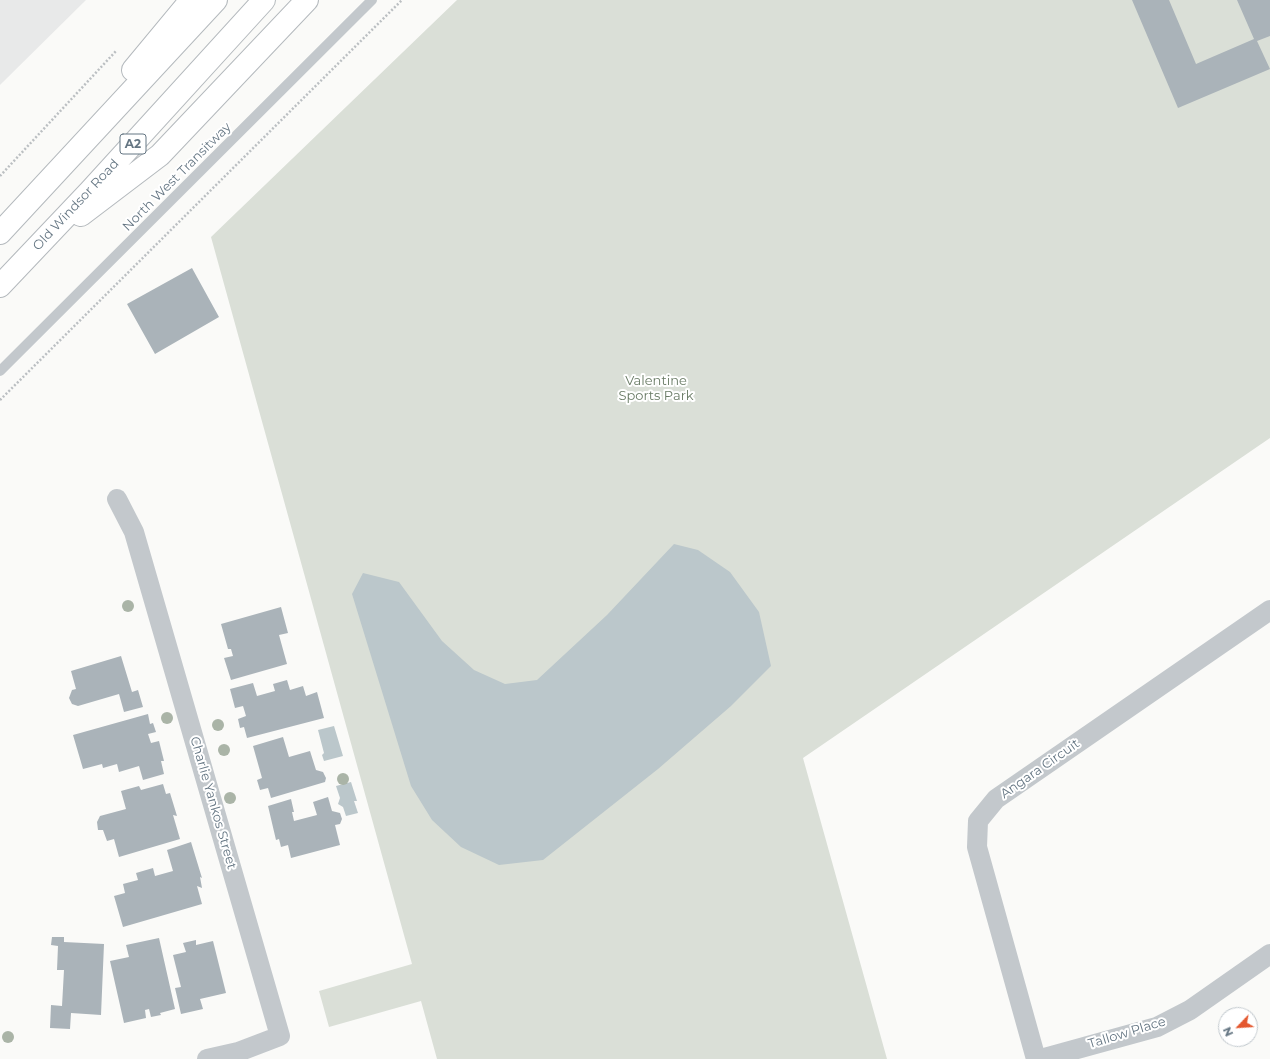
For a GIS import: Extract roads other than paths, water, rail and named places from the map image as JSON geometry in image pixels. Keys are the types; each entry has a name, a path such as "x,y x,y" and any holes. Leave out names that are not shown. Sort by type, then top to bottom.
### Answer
{"highway":[{"path":"0,232 191,0"},
{"path":"0,232 216,0"},
{"name":"Old Windsor Road","path":"0,286 264,0"},
{"path":"27,257 160,154 307,0"}],"street":[{"name":"Charlie Yankos Street","path":"117,498 134,532 280,1036 238,1052 207,1059"},
{"name":"Angara Circuit","path":"1036,1059 977,847 978,821 996,799 1270,610"},
{"name":"Tallow Place","path":"1041,1059 1157,1027 1190,1010 1269,956"}],"lane":[{"name":"North West Transitway","path":"0,371 372,0"}],"park label":[{"name":"Valentine Sports Park","path":"656,388"}]}
